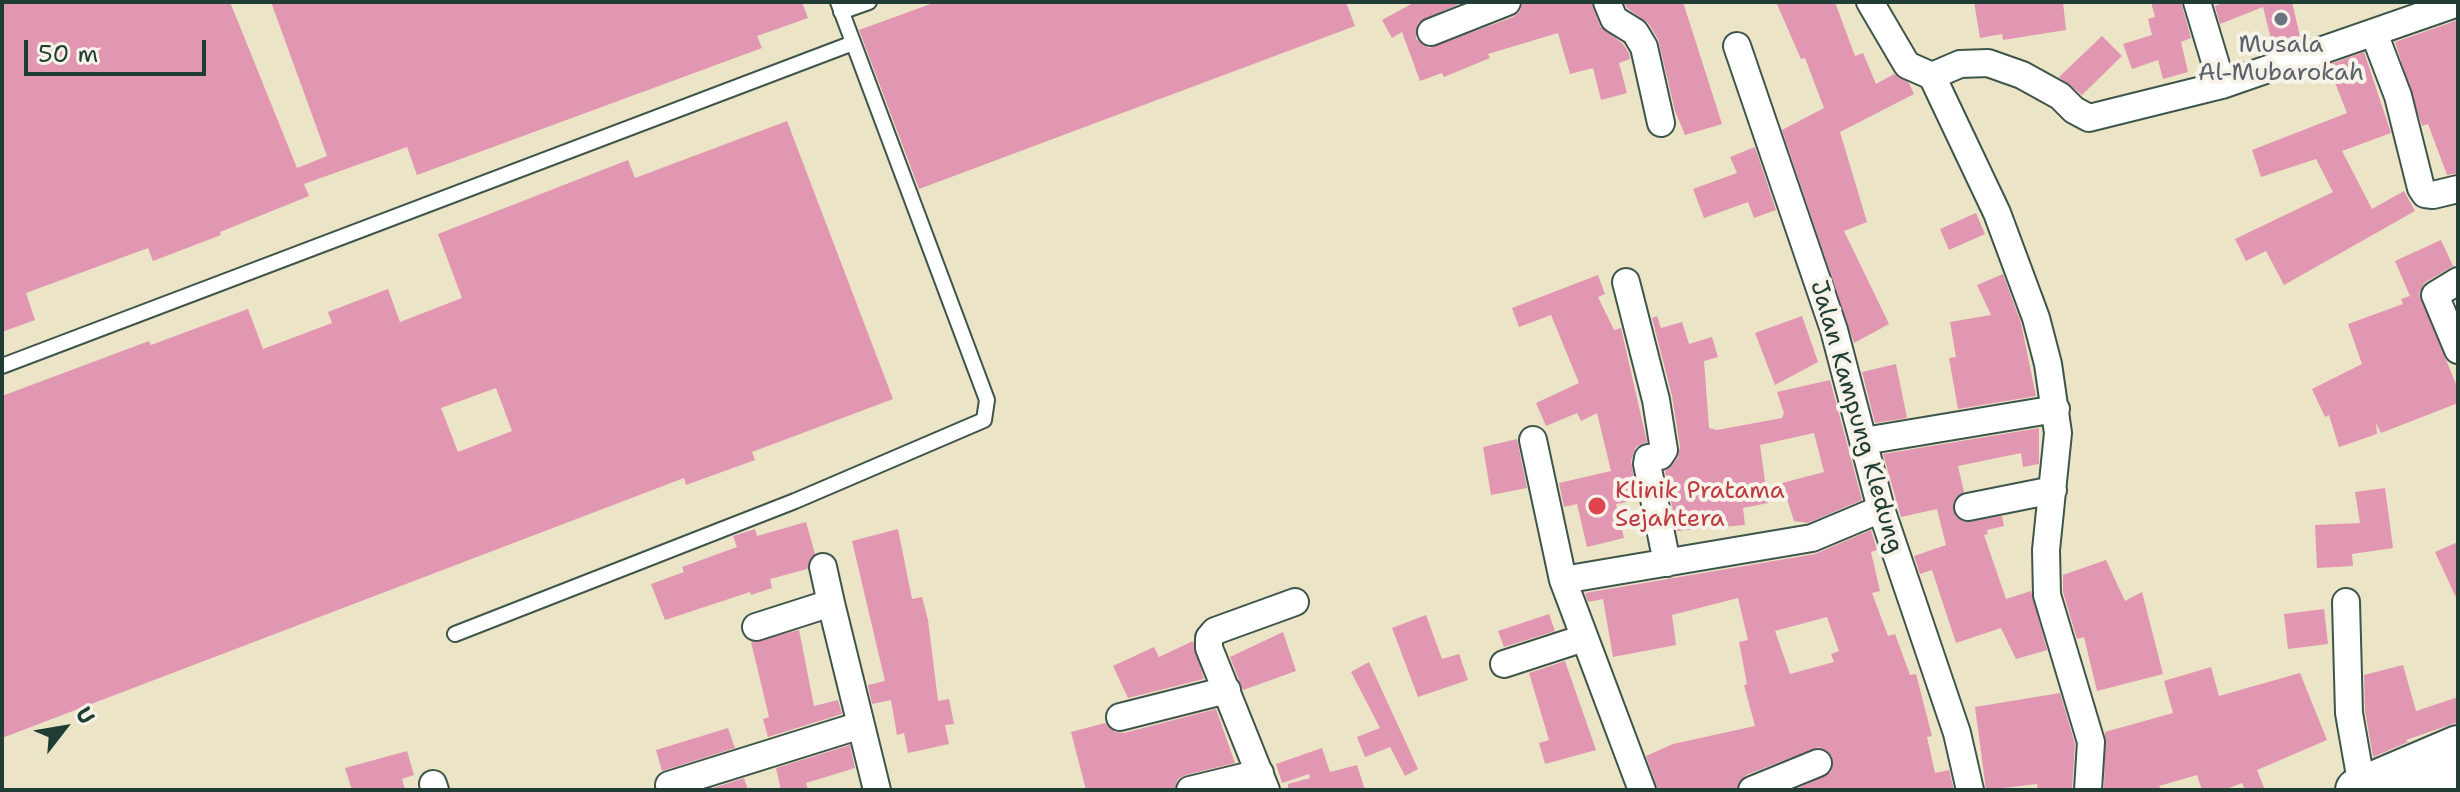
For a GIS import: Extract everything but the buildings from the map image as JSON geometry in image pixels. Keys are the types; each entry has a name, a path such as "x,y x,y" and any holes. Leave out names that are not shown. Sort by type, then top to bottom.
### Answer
{"main road":[{"path":"2359,789 2458,747"},
{"path":"2416,790 2458,771"}],"street":[{"path":"1431,32 1507,2"},
{"path":"1607,2 1614,19 1635,32 1644,47 1661,123"},
{"path":"1870,2 1907,65 1932,76 1997,213 2025,287 2048,364 2056,409 2057,459 2046,550 2047,595 2091,742 2088,790"},
{"path":"2197,2 2222,85"},
{"path":"1932,76 1960,64 1988,63 2022,75 2060,96 2074,110 2089,118 2222,85 2458,3"},
{"path":"2374,33 2398,96 2421,188 2425,194 2433,195 2458,189"},
{"name":"Jalan Kampung Kledung","path":"1737,46 1834,330 1881,509 1957,733 1970,790"},
{"path":"2458,281 2435,295 2458,350"},
{"path":"1626,282 1656,400 1664,450 1660,456 1648,458 1647,464 1667,563"},
{"path":"1864,441 2056,409"},
{"path":"1533,440 1563,580 1642,790"},
{"path":"1968,507 2053,490"},
{"path":"1563,580 1812,538 1881,509"},
{"path":"823,567 861,725 869,788"},
{"path":"1190,790 1263,781 1209,648 1209,638 1215,631 1295,602"},
{"path":"2346,602 2349,713 2359,789"},
{"path":"756,627 831,603"},
{"path":"1504,664 1584,638"},
{"path":"1120,717 1227,690"},
{"path":"669,785 861,725"},
{"path":"1752,790 1818,763"}],"lane":[{"path":"455,634 795,501 984,420 987,400 840,7 869,2"},
{"path":"2,366 853,43"}],"place":[{"name":"Musala Al-Mubarokah","path":"2281,19"},
{"name":"Klinik Pratama Sejahtera","path":"1597,506"}]}
